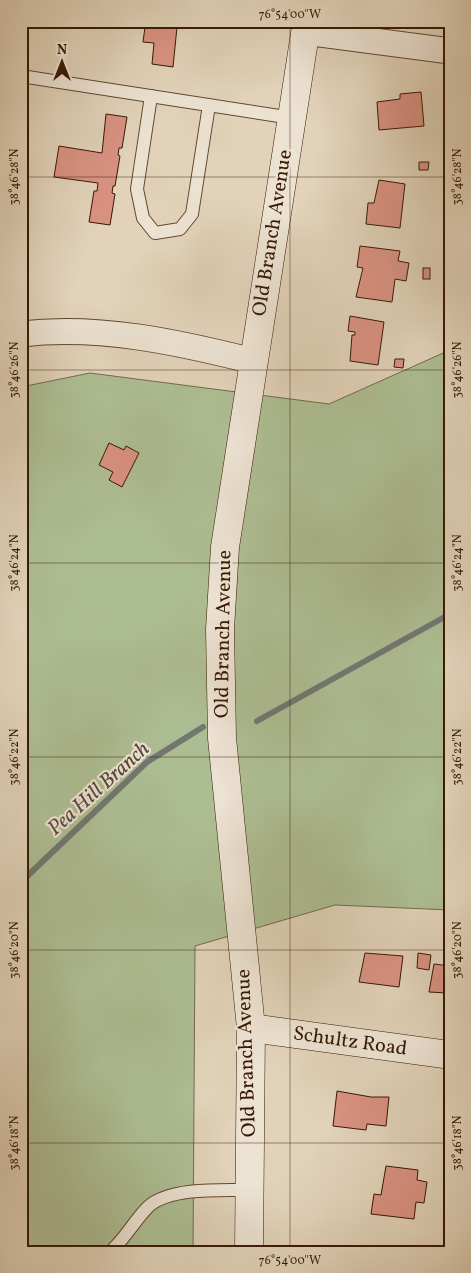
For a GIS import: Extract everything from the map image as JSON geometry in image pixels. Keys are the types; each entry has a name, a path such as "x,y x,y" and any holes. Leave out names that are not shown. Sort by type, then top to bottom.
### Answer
{"main road":[{"name":"Old Branch Avenue","path":"249,1252 251,1028 224,764 220,629 225,547 306,27"},
{"name":"Schultz Road","path":"251,1028 450,1055"}],"street":[{"path":"306,27 450,51"},
{"path":"21,334 88,331 126,335 161,340 253,361"}],"lane":[{"path":"21,76 292,118"},
{"path":"151,96 137,189 143,218 155,233 180,229 192,214 208,105"},
{"path":"110,1252 149,1206 170,1196 194,1192 250,1190"}],"green space":[{"path":"450,350 450,910 335,905 195,946 193,1252 21,1252 21,387 90,373 329,404"}],"building":[{"path":"157,25 177,27 173,67 152,64 154,43 143,42 145,27 157,28"},
{"path":"421,92 424,126 379,130 377,102 400,99 400,94"},
{"path":"106,114 127,117 122,148 119,148 118,155 120,156 115,186 113,186 112,193 115,194 110,225 89,222 94,191 97,191 98,183 54,177 59,146 102,153"},
{"path":"419,162 429,162 428,170 419,170"},
{"path":"379,180 405,184 400,228 366,224 368,203 374,203"},
{"path":"360,246 400,251 398,261 409,263 406,281 395,279 392,302 356,297 363,268 357,267"},
{"path":"423,268 430,268 430,279 423,279"},
{"path":"350,316 384,322 378,365 350,361 352,335 355,335 355,332 348,331"},
{"path":"395,359 404,359 403,368 394,367"},
{"path":"109,443 124,450 126,446 139,453 122,487 109,480 113,472 99,465"},
{"path":"365,953 403,956 399,987 359,982"},
{"path":"418,953 431,955 429,970 417,968"},
{"path":"434,964 450,966 450,995 447,993 429,992"},
{"path":"337,1091 371,1097 389,1097 386,1126 367,1124 366,1130 333,1126"},
{"path":"448,1107 450,1107 450,1144 444,1143"},
{"path":"386,1166 418,1170 417,1180 427,1182 424,1203 416,1202 414,1219 371,1214 374,1194 381,1195"}],"waterway":[{"name":"Pea Hill Branch","path":"257,721 450,614"},
{"name":"Pea Hill Branch","path":"21,882 147,762 203,727"}]}
